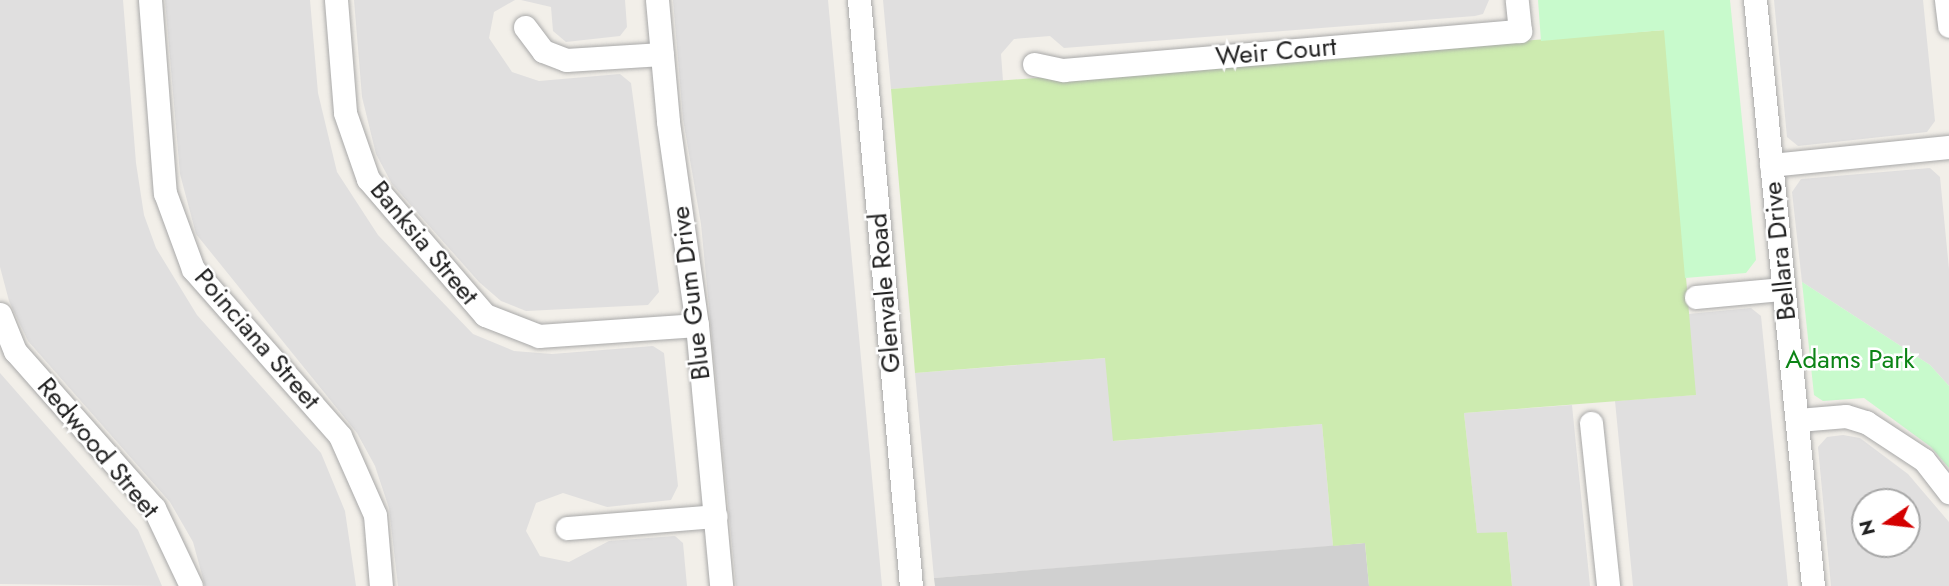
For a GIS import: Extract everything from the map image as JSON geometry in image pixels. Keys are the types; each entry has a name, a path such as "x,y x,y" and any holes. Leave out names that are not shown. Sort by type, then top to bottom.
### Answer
{"street":[{"name":"Poinciana Street","path":"150,0 165,193 193,269 340,436 375,515 382,586"},
{"name":"Banksia Street","path":"336,0 345,113 368,179 485,315 539,336 697,324"},
{"name":"Blue Gum Drive","path":"657,0 697,324 722,586"},
{"name":"Glenvale Road","path":"859,0 911,586"},
{"name":"Weir Court","path":"1034,64 1063,70 1520,32 1517,0"},
{"name":"Bellara Drive","path":"1755,0 1813,586"},
{"path":"1946,0 1949,26"},
{"path":"526,27 543,51 566,60 662,54"},
{"path":"1772,165 1949,147"},
{"path":"1696,297 1783,289"},
{"name":"Redwood Street","path":"0,314 15,351 154,509 191,586"},
{"path":"1798,420 1846,416 1866,422 1924,460 1949,492"},
{"path":"1591,423 1608,586"},
{"path":"567,528 716,516"}],"shaded area":[{"path":"0,0 123,0 136,163 144,215 156,248 197,315 321,453 345,511 356,586 205,586 193,542 170,502 28,341 9,301 0,267"},
{"path":"165,0 310,0 318,93 337,172 378,235 473,334 514,351 552,354 653,346 664,353 678,486 671,500 607,507 563,493 536,503 526,531 540,556 569,562 609,541 675,536 683,543 687,586 398,586 389,508 375,466 357,433 196,234 180,174"},
{"path":"354,0 515,0 494,12 489,38 512,72 539,81 620,74 631,83 659,292 648,305 526,311 501,301 479,282 392,184 376,154 362,97"},
{"path":"521,0 625,0 627,27 620,36 566,42 553,31 551,7"},
{"path":"673,0 828,0 882,586 736,586 701,224 683,119"},
{"path":"883,0 1489,0 1483,14 1475,16 1064,48 1050,36 1014,39 1001,54 1003,81 891,89"},
{"path":"1774,0 1923,0 1935,121 1927,132 1798,146 1787,137"},
{"path":"1930,168 1940,177 1949,269 1949,386 1930,365 1802,282 1792,192 1801,179"},
{"path":"1751,308 1761,316 1788,586 1633,586 1615,401 1695,395 1688,314"},
{"path":"1106,358 1114,441 1322,424 1333,546 934,578 915,373"},
{"path":"0,373 138,530 162,586 0,584"},
{"path":"1572,405 1590,586 1512,586 1507,532 1477,534 1464,413"},
{"path":"1843,435 1860,438 1908,474 1920,488 1851,488 1851,558 1921,558 1921,489 1949,522 1949,586 1831,586 1818,447 1827,437"},
{"path":"1365,543 1369,586 935,586 934,578"}],"green space":[{"path":"1538,0 1730,0 1756,260 1746,273 1685,278 1664,30 1541,41"},
{"path":"1665,30 1696,395 1464,413 1477,533 1507,532 1512,586 1369,586 1365,543 1333,546 1322,424 1113,441 1105,358 915,373 891,89"},
{"name":"Adams Park","path":"1802,282 1930,365 1949,386 1949,468 1931,447 1864,398 1823,401 1814,395"}]}
